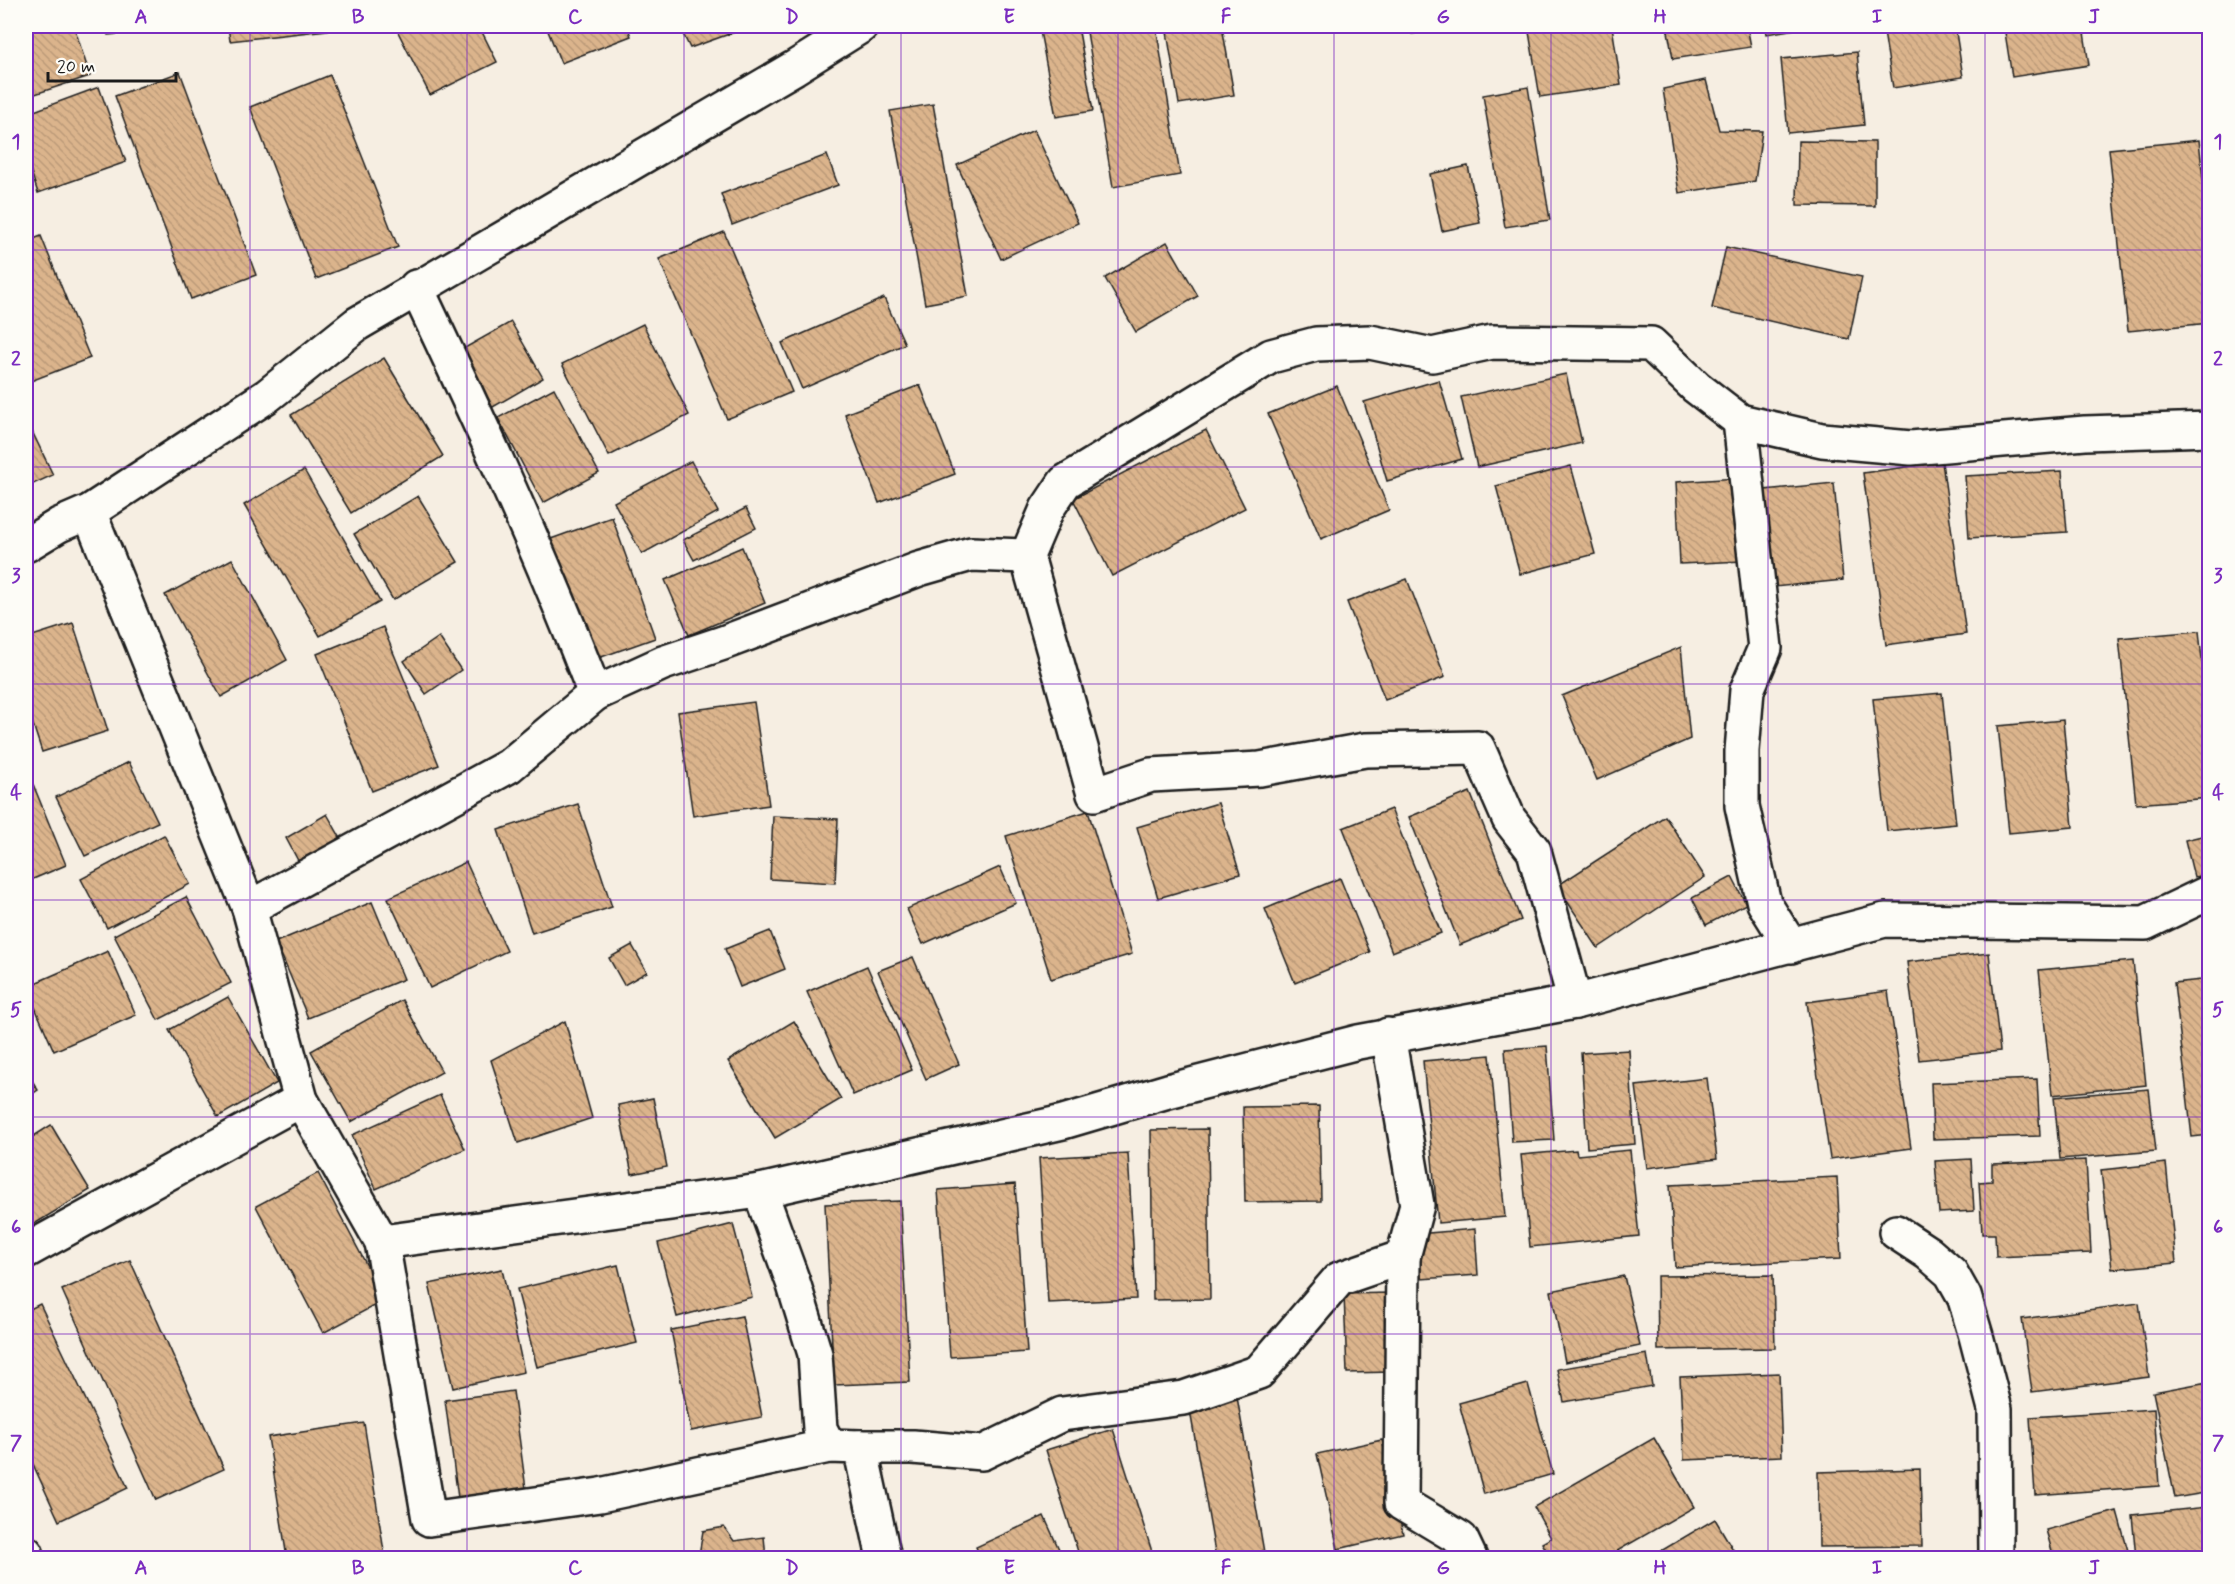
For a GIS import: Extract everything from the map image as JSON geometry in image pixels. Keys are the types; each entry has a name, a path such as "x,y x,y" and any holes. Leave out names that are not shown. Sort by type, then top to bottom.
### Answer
{"street":[{"path":"26,544 59,525 89,512 267,396 357,324 794,68 861,26"},
{"path":"417,287 507,480 561,606 595,694"},
{"path":"1575,1002 1534,851 1509,819 1478,748 1365,750 1260,769 1150,775 1094,794 1028,556 1047,509 1065,482 1271,356 1316,344 1370,342 1432,356 1492,342 1651,344 1696,387 1740,421 1822,440 1911,448 2085,433 2210,429"},
{"path":"1740,421 1765,648 1747,690 1742,751 1742,807 1764,903 1791,946"},
{"path":"89,512 249,908 301,1101 382,1242 429,1519 600,1495 844,1446 913,1447 982,1453 1062,1414 1184,1398 1259,1372 1339,1279 1403,1257"},
{"path":"249,908 509,766 595,694 663,663 723,643 919,569 971,554 1028,556"},
{"path":"382,1242 760,1191 1063,1122 1168,1091 1388,1035 1575,1002 1885,920 2145,923 2210,892"},
{"path":"1388,1035 1417,1205 1403,1257 1401,1503 1461,1539 1470,1558"},
{"path":"26,1251 301,1101"},
{"path":"760,1191 793,1282 814,1354 820,1429 844,1446 884,1558"},
{"path":"1896,1232 1928,1253 1951,1273 1964,1296 1995,1409 1996,1558"},
{"path":"26,1553 28,1558"}],"building":[{"path":"26,26 74,26 90,76 26,97"},
{"path":"107,26 211,26 108,35"},
{"path":"228,26 327,26 327,30 230,41"},
{"path":"395,26 479,26 497,62 430,95"},
{"path":"546,26 627,26 631,36 561,63"},
{"path":"679,26 745,26 746,28 690,48"},
{"path":"1078,26 1093,111 1056,117 1040,31"},
{"path":"1086,26 1156,26 1180,175 1113,187"},
{"path":"1166,26 1222,26 1234,95 1179,104"},
{"path":"1410,26 1461,26 1412,34"},
{"path":"1528,26 1612,26 1621,85 1540,97"},
{"path":"1667,26 1747,26 1751,47 1673,59"},
{"path":"1765,26 1813,26 1767,34"},
{"path":"1883,26 1955,26 1963,77 1893,88"},
{"path":"2004,26 2083,26 2089,65 2012,77"},
{"path":"1857,52 1864,125 1788,133 1781,59"},
{"path":"180,72 256,275 191,299 115,96"},
{"path":"330,75 398,247 316,279 250,107"},
{"path":"1706,80 1719,130 1762,131 1755,181 1679,193 1663,89"},
{"path":"99,87 126,162 38,193 26,157 26,114"},
{"path":"1528,87 1550,220 1505,227 1483,95"},
{"path":"933,104 968,296 925,304 890,111"},
{"path":"1034,130 1078,223 1001,259 957,165"},
{"path":"2199,140 2210,248 2210,323 2128,331 2109,149"},
{"path":"1798,141 1875,142 1875,206 1797,205"},
{"path":"827,155 838,185 732,225 721,194"},
{"path":"1468,166 1480,223 1442,231 1430,174"},
{"path":"724,232 792,392 727,419 659,259"},
{"path":"41,236 90,358 26,383 26,242"},
{"path":"1167,242 1198,296 1136,332 1105,278"},
{"path":"1726,247 1862,277 1849,339 1712,308"},
{"path":"884,298 905,344 802,389 782,343"},
{"path":"511,322 543,378 486,411 454,354"},
{"path":"643,324 689,415 609,456 562,364"},
{"path":"384,358 443,456 351,513 291,415"},
{"path":"1566,374 1582,443 1477,467 1461,397"},
{"path":"1439,380 1462,459 1387,481 1364,402"},
{"path":"920,385 955,474 879,503 845,414"},
{"path":"1337,386 1389,510 1321,539 1268,414"},
{"path":"554,388 599,473 543,503 498,418"},
{"path":"29,425 53,475 33,484 26,468 26,427"},
{"path":"1206,430 1245,508 1112,576 1073,499"},
{"path":"691,461 718,512 642,554 614,502"},
{"path":"1942,462 1966,634 1886,645 1863,473"},
{"path":"1571,466 1595,554 1520,574 1496,486"},
{"path":"304,470 380,602 320,636 244,505"},
{"path":"2062,471 2067,532 1969,538 1965,476"},
{"path":"1738,478 1743,561 1680,564 1676,482"},
{"path":"1834,483 1843,580 1774,587 1764,490"},
{"path":"418,496 458,562 393,600 354,534"},
{"path":"746,508 756,528 694,560 683,540"},
{"path":"612,517 655,638 590,661 548,540"},
{"path":"742,547 765,603 689,635 665,580"},
{"path":"232,559 287,660 221,697 165,595"},
{"path":"1407,579 1445,677 1385,700 1347,602"},
{"path":"73,623 108,731 42,752 26,703 26,638"},
{"path":"383,627 439,765 372,791 317,654"},
{"path":"2199,631 2210,735 2210,798 2136,804 2119,638"},
{"path":"439,637 461,670 426,694 404,661"},
{"path":"1681,647 1690,739 1597,780 1562,696"},
{"path":"1942,693 1956,824 1887,831 1873,699"},
{"path":"754,702 769,805 693,816 678,712"},
{"path":"2063,720 2073,827 2009,833 1998,726"},
{"path":"129,762 158,822 85,856 56,797"},
{"path":"26,767 66,865 26,882"},
{"path":"1470,792 1521,920 1460,945 1409,817"},
{"path":"1218,803 1240,874 1158,898 1137,827"},
{"path":"578,804 612,907 532,933 498,830"},
{"path":"1391,809 1441,933 1392,952 1343,828"},
{"path":"1088,811 1132,954 1051,979 1006,836"},
{"path":"327,814 344,844 302,868 286,838"},
{"path":"773,816 838,819 835,883 770,879"},
{"path":"1665,816 1705,877 1598,948 1557,886"},
{"path":"2210,834 2210,874 2194,877 2185,840"},
{"path":"164,835 190,884 107,928 81,879"},
{"path":"466,862 507,951 430,988 388,898"},
{"path":"1000,867 1016,903 923,944 907,909"},
{"path":"1732,877 1746,904 1706,925 1692,898"},
{"path":"1340,878 1370,952 1295,983 1265,909"},
{"path":"186,897 231,983 158,1020 114,935"},
{"path":"372,902 404,979 308,1018 276,942"},
{"path":"770,931 785,969 740,987 725,949"},
{"path":"632,945 647,972 624,985 609,958"},
{"path":"108,951 136,1015 54,1051 26,987"},
{"path":"1989,953 2000,1051 1919,1060 1907,962"},
{"path":"913,957 959,1064 926,1079 878,971"},
{"path":"2133,961 2146,1085 2052,1095 2039,970"},
{"path":"867,966 912,1070 853,1095 807,992"},
{"path":"2210,979 2210,1135 2192,1137 2174,983"},
{"path":"1888,991 1911,1148 1830,1159 1807,1002"},
{"path":"228,997 277,1083 218,1117 169,1030"},
{"path":"402,1000 442,1072 351,1122 311,1051"},
{"path":"565,1021 592,1118 518,1143 491,1060"},
{"path":"794,1021 841,1099 775,1138 728,1061"},
{"path":"1547,1046 1554,1140 1512,1142 1505,1049"},
{"path":"1629,1050 1635,1144 1587,1148 1581,1053"},
{"path":"1490,1055 1505,1217 1438,1223 1423,1061"},
{"path":"26,1071 38,1090 26,1098"},
{"path":"1707,1078 1717,1159 1647,1168 1636,1086"},
{"path":"2037,1079 2040,1136 1933,1139 1931,1083"},
{"path":"2149,1089 2156,1151 2060,1159 2054,1097"},
{"path":"440,1095 465,1149 376,1189 352,1135"},
{"path":"653,1098 667,1167 632,1174 618,1105"},
{"path":"1319,1106 1321,1201 1245,1202 1243,1107"},
{"path":"51,1125 90,1190 26,1229 26,1141"},
{"path":"1208,1129 1210,1299 1153,1300 1151,1130"},
{"path":"1576,1150 1577,1155 1630,1150 1639,1236 1530,1247 1521,1155"},
{"path":"1128,1153 1136,1299 1048,1303 1039,1158"},
{"path":"1971,1159 1974,1211 1939,1213 1935,1161"},
{"path":"2086,1160 2091,1253 1996,1257 1995,1234 1982,1234 1979,1182 1992,1181 1992,1164"},
{"path":"2166,1163 2176,1263 2112,1269 2101,1170"},
{"path":"318,1173 385,1300 323,1333 256,1206"},
{"path":"1837,1177 1841,1259 1675,1267 1670,1185"},
{"path":"1015,1184 1027,1352 950,1357 938,1190"},
{"path":"900,1201 910,1382 834,1385 825,1204"},
{"path":"733,1224 752,1297 677,1317 658,1243"},
{"path":"1475,1229 1478,1275 1421,1279 1417,1234"},
{"path":"130,1260 224,1469 156,1500 62,1290"},
{"path":"618,1265 637,1343 537,1367 517,1289"},
{"path":"502,1269 524,1372 453,1388 429,1284"},
{"path":"1773,1275 1775,1348 1658,1350 1657,1276"},
{"path":"1624,1276 1640,1346 1565,1362 1551,1291"},
{"path":"1390,1293 1393,1372 1347,1373 1344,1294"},
{"path":"2139,1303 2149,1377 2032,1392 2022,1319"},
{"path":"40,1304 128,1488 59,1521 26,1449 26,1311"},
{"path":"742,1316 762,1417 691,1431 671,1330"},
{"path":"1647,1354 1652,1386 1564,1402 1557,1369"},
{"path":"1779,1373 1782,1456 1684,1460 1680,1377"},
{"path":"2208,1382 2210,1492 2175,1498 2153,1392"},
{"path":"1528,1384 1553,1474 1484,1494 1459,1403"},
{"path":"513,1391 526,1489 458,1498 445,1400"},
{"path":"1237,1397 1265,1558 1216,1558 1189,1405"},
{"path":"2154,1409 2159,1486 2035,1495 2030,1417"},
{"path":"364,1423 385,1558 287,1558 268,1437"},
{"path":"1113,1429 1154,1558 1080,1558 1046,1450"},
{"path":"1654,1438 1694,1507 1605,1558 1551,1558 1542,1543 1551,1538 1534,1507"},
{"path":"1382,1440 1403,1534 1338,1549 1317,1454"},
{"path":"1920,1469 1922,1546 1819,1547 1818,1472"},
{"path":"2207,1507 2210,1558 2136,1558 2132,1515"},
{"path":"2117,1511 2130,1558 2054,1558 2046,1530"},
{"path":"1044,1516 1063,1558 981,1558 976,1547"},
{"path":"1715,1519 1738,1558 1649,1558"},
{"path":"724,1527 734,1541 764,1537 766,1558 688,1558 699,1555 703,1531"}]}
